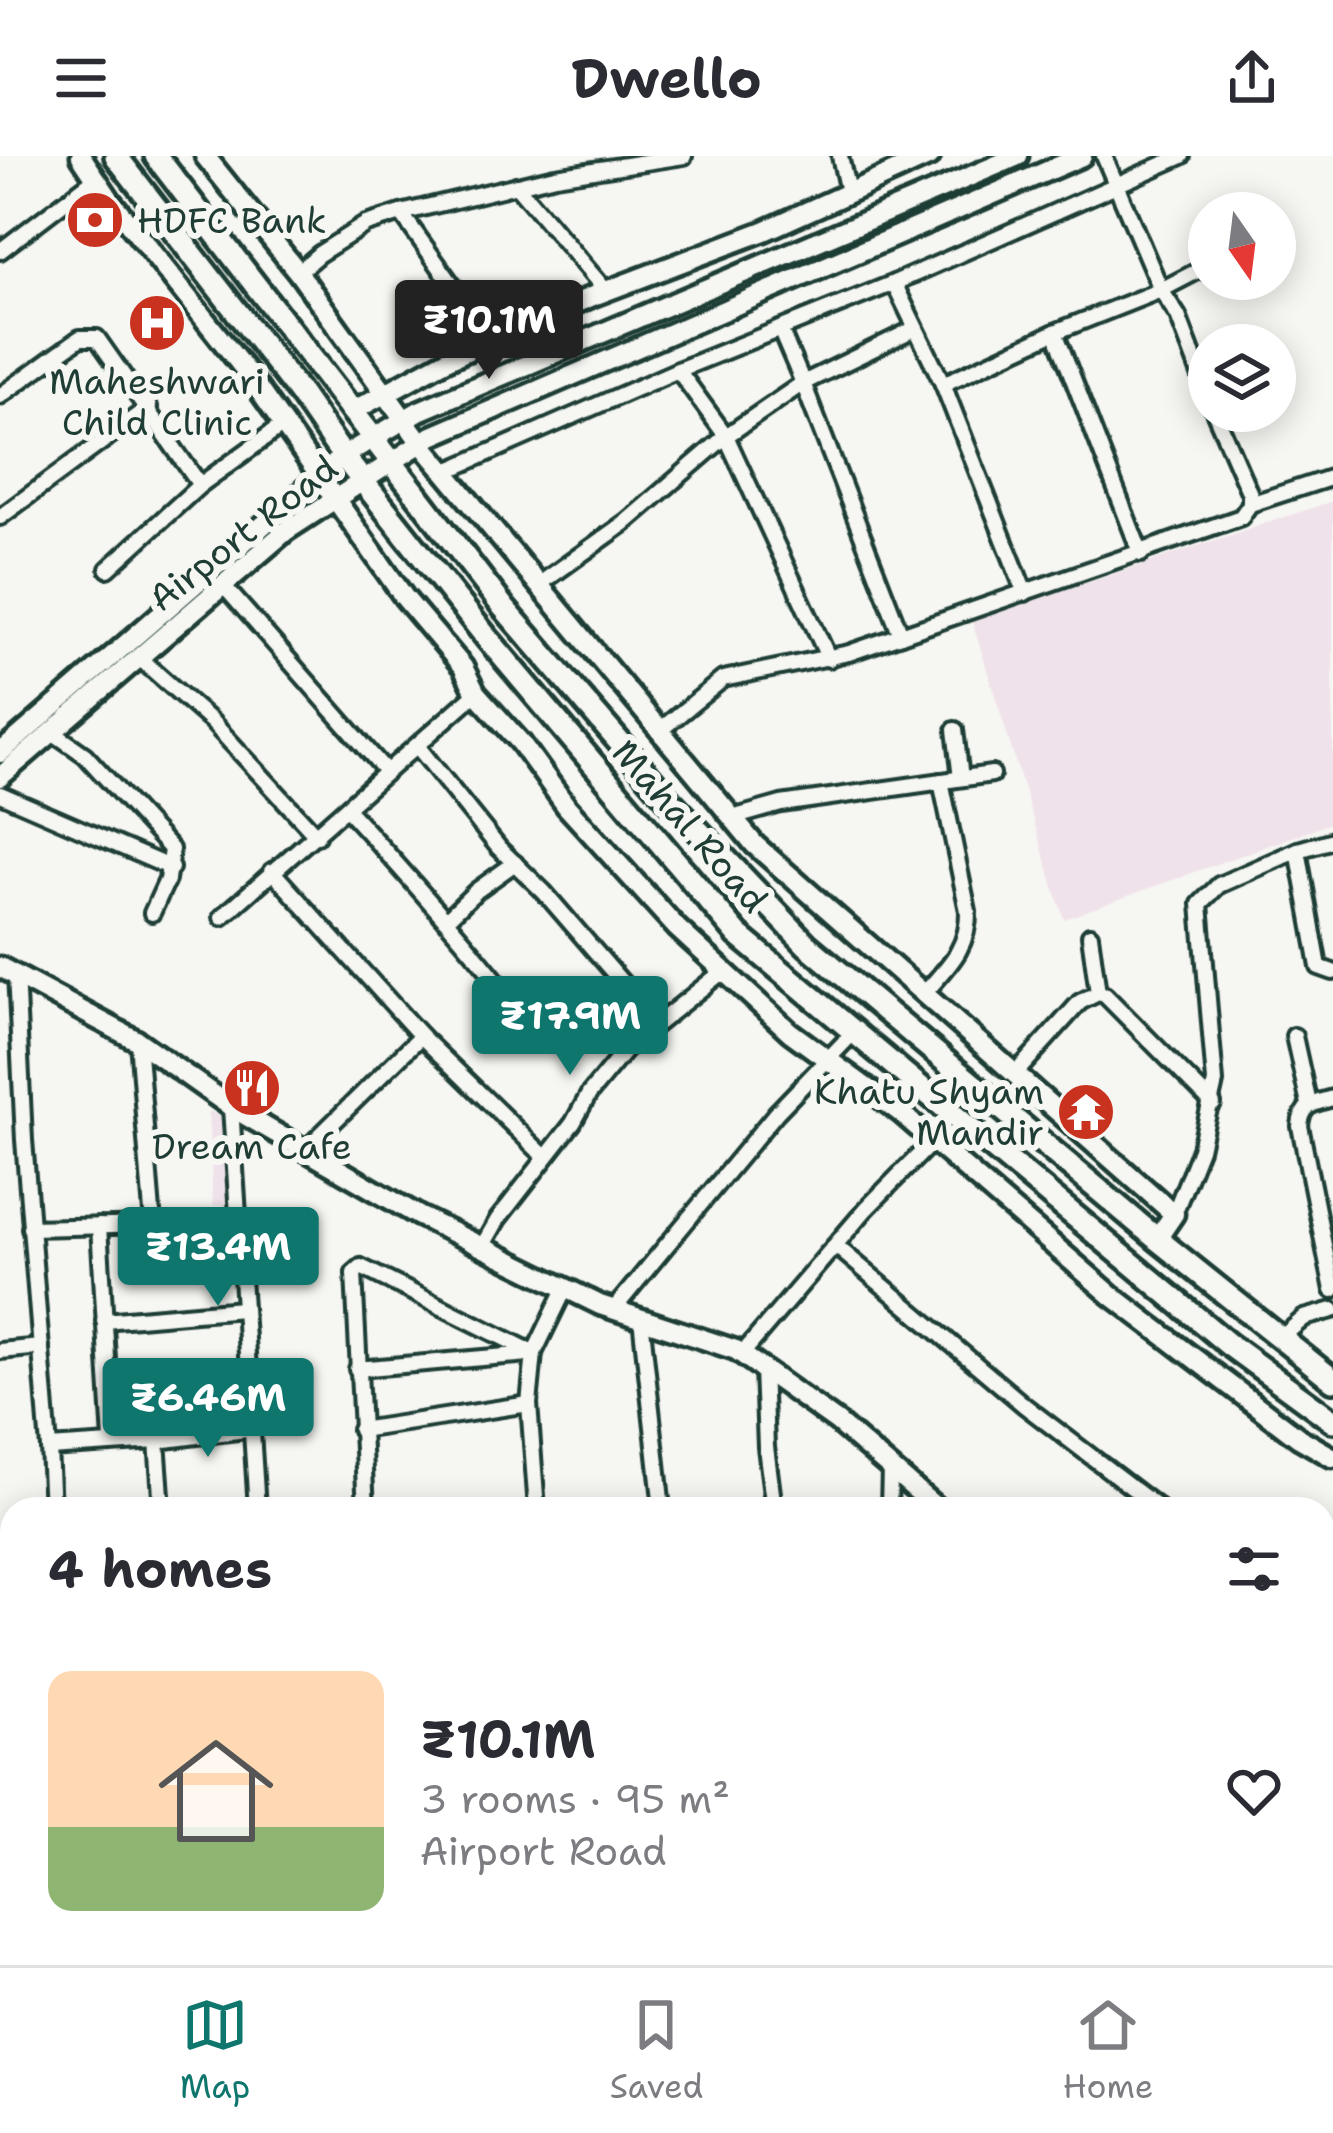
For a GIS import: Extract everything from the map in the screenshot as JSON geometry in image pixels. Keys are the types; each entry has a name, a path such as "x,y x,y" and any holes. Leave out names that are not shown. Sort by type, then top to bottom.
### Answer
{"main road":[{"name":"Mahal Road","path":"116,156 487,638 738,935 1228,1344 1333,1421"},
{"name":"Mahal Road","path":"156,156 505,608 670,801 807,945 1156,1239 1333,1380"}],"street":[{"path":"81,156 283,425 404,597 463,667 476,693 624,871 722,972 826,1061 901,1113 1111,1295 1299,1438 1333,1457"},
{"path":"171,176 207,156 298,272 421,443 755,845 1174,1214"},
{"path":"298,272 366,224 401,213 516,185 684,156"},
{"path":"840,156 848,192"},
{"path":"351,412 448,359 606,291 764,231 930,156"},
{"name":"Airport Road","path":"0,753 372,436 402,419 1018,156"},
{"name":"Airport Road","path":"0,777 286,531 421,443 1082,156"},
{"path":"1104,156 1114,187 1188,342"},
{"path":"412,491 447,471 678,370 894,283 1182,156"},
{"path":"0,251 96,178"},
{"path":"516,185 606,291"},
{"path":"401,213 492,340"},
{"path":"943,384 1188,276"},
{"path":"894,283 943,384 1025,593"},
{"path":"780,329 901,635"},
{"path":"537,586 626,522 726,436 803,383 914,329"},
{"path":"1055,332 1141,554"},
{"path":"0,396 87,336 97,338 200,485"},
{"path":"678,370 726,436 829,659"},
{"path":"0,517 149,406"},
{"path":"108,569 200,485 283,425"},
{"path":"659,731 723,679 829,659 1241,517 1250,504 1250,494 1223,432"},
{"path":"1250,504 1333,477"},
{"path":"223,585 385,770"},
{"path":"138,656 212,722 317,836"},
{"path":"222,916 476,693"},
{"path":"51,730 85,755 164,837 171,850 170,868 152,913"},
{"path":"955,730 961,778"},
{"path":"418,747 457,799 657,1023"},
{"path":"732,818 781,804 992,774"},
{"path":"923,995 962,951 968,932 940,781"},
{"path":"0,794 170,868"},
{"path":"347,809 531,1024"},
{"path":"1156,1239 1174,1214 1213,1104 1200,904 1219,885 1333,840"},
{"path":"1298,850 1319,967 1333,972"},
{"path":"446,920 476,890 515,863"},
{"path":"272,871 421,1036 545,1157"},
{"path":"1090,935 1098,993"},
{"path":"8,970 138,1042 231,1107 419,1216 614,1310 742,1354 837,1422 924,1497"},
{"path":"8,970 51,1497"},
{"path":"483,1245 627,1048 722,972"},
{"path":"1014,1076 1080,1002 1098,993 1106,995 1213,1104"},
{"path":"614,1310 776,1113 852,1034"},
{"path":"304,1151 421,1036"},
{"path":"1294,1036 1310,1104"},
{"path":"138,1042 153,1225"},
{"path":"1333,1098 1310,1104 1300,1126 1333,1290"},
{"path":"231,1107 256,1497"},
{"path":"742,1354 932,1142"},
{"path":"30,1228 236,1223"},
{"path":"99,1226 112,1441"},
{"path":"836,1246 1025,1406 1144,1497"},
{"path":"365,1497 354,1273 361,1268 534,1353"},
{"path":"536,1497 529,1404 534,1353 565,1289"},
{"path":"104,1321 242,1309"},
{"path":"1282,1337 1304,1318 1333,1310"},
{"path":"641,1318 661,1497"},
{"path":"0,1351 41,1347"},
{"path":"357,1369 534,1353"},
{"path":"763,1369 772,1497"},
{"path":"360,1430 529,1404"},
{"path":"49,1448 253,1430"},
{"path":"157,1441 161,1497"},
{"path":"889,1497 890,1468"}],"shaded area":[{"path":"1333,501 1333,822 1064,919 972,621"},
{"path":"208,1111 232,1120 235,1205 213,1205"}],"place":[{"name":"HDFC Bank","path":"95,220"},
{"name":"Maheshwari Child Clinic","path":"157,323"},
{"name":"Dream Cafe","path":"252,1088"},
{"name":"Khatu Shyam Mandir","path":"1086,1112"}]}
